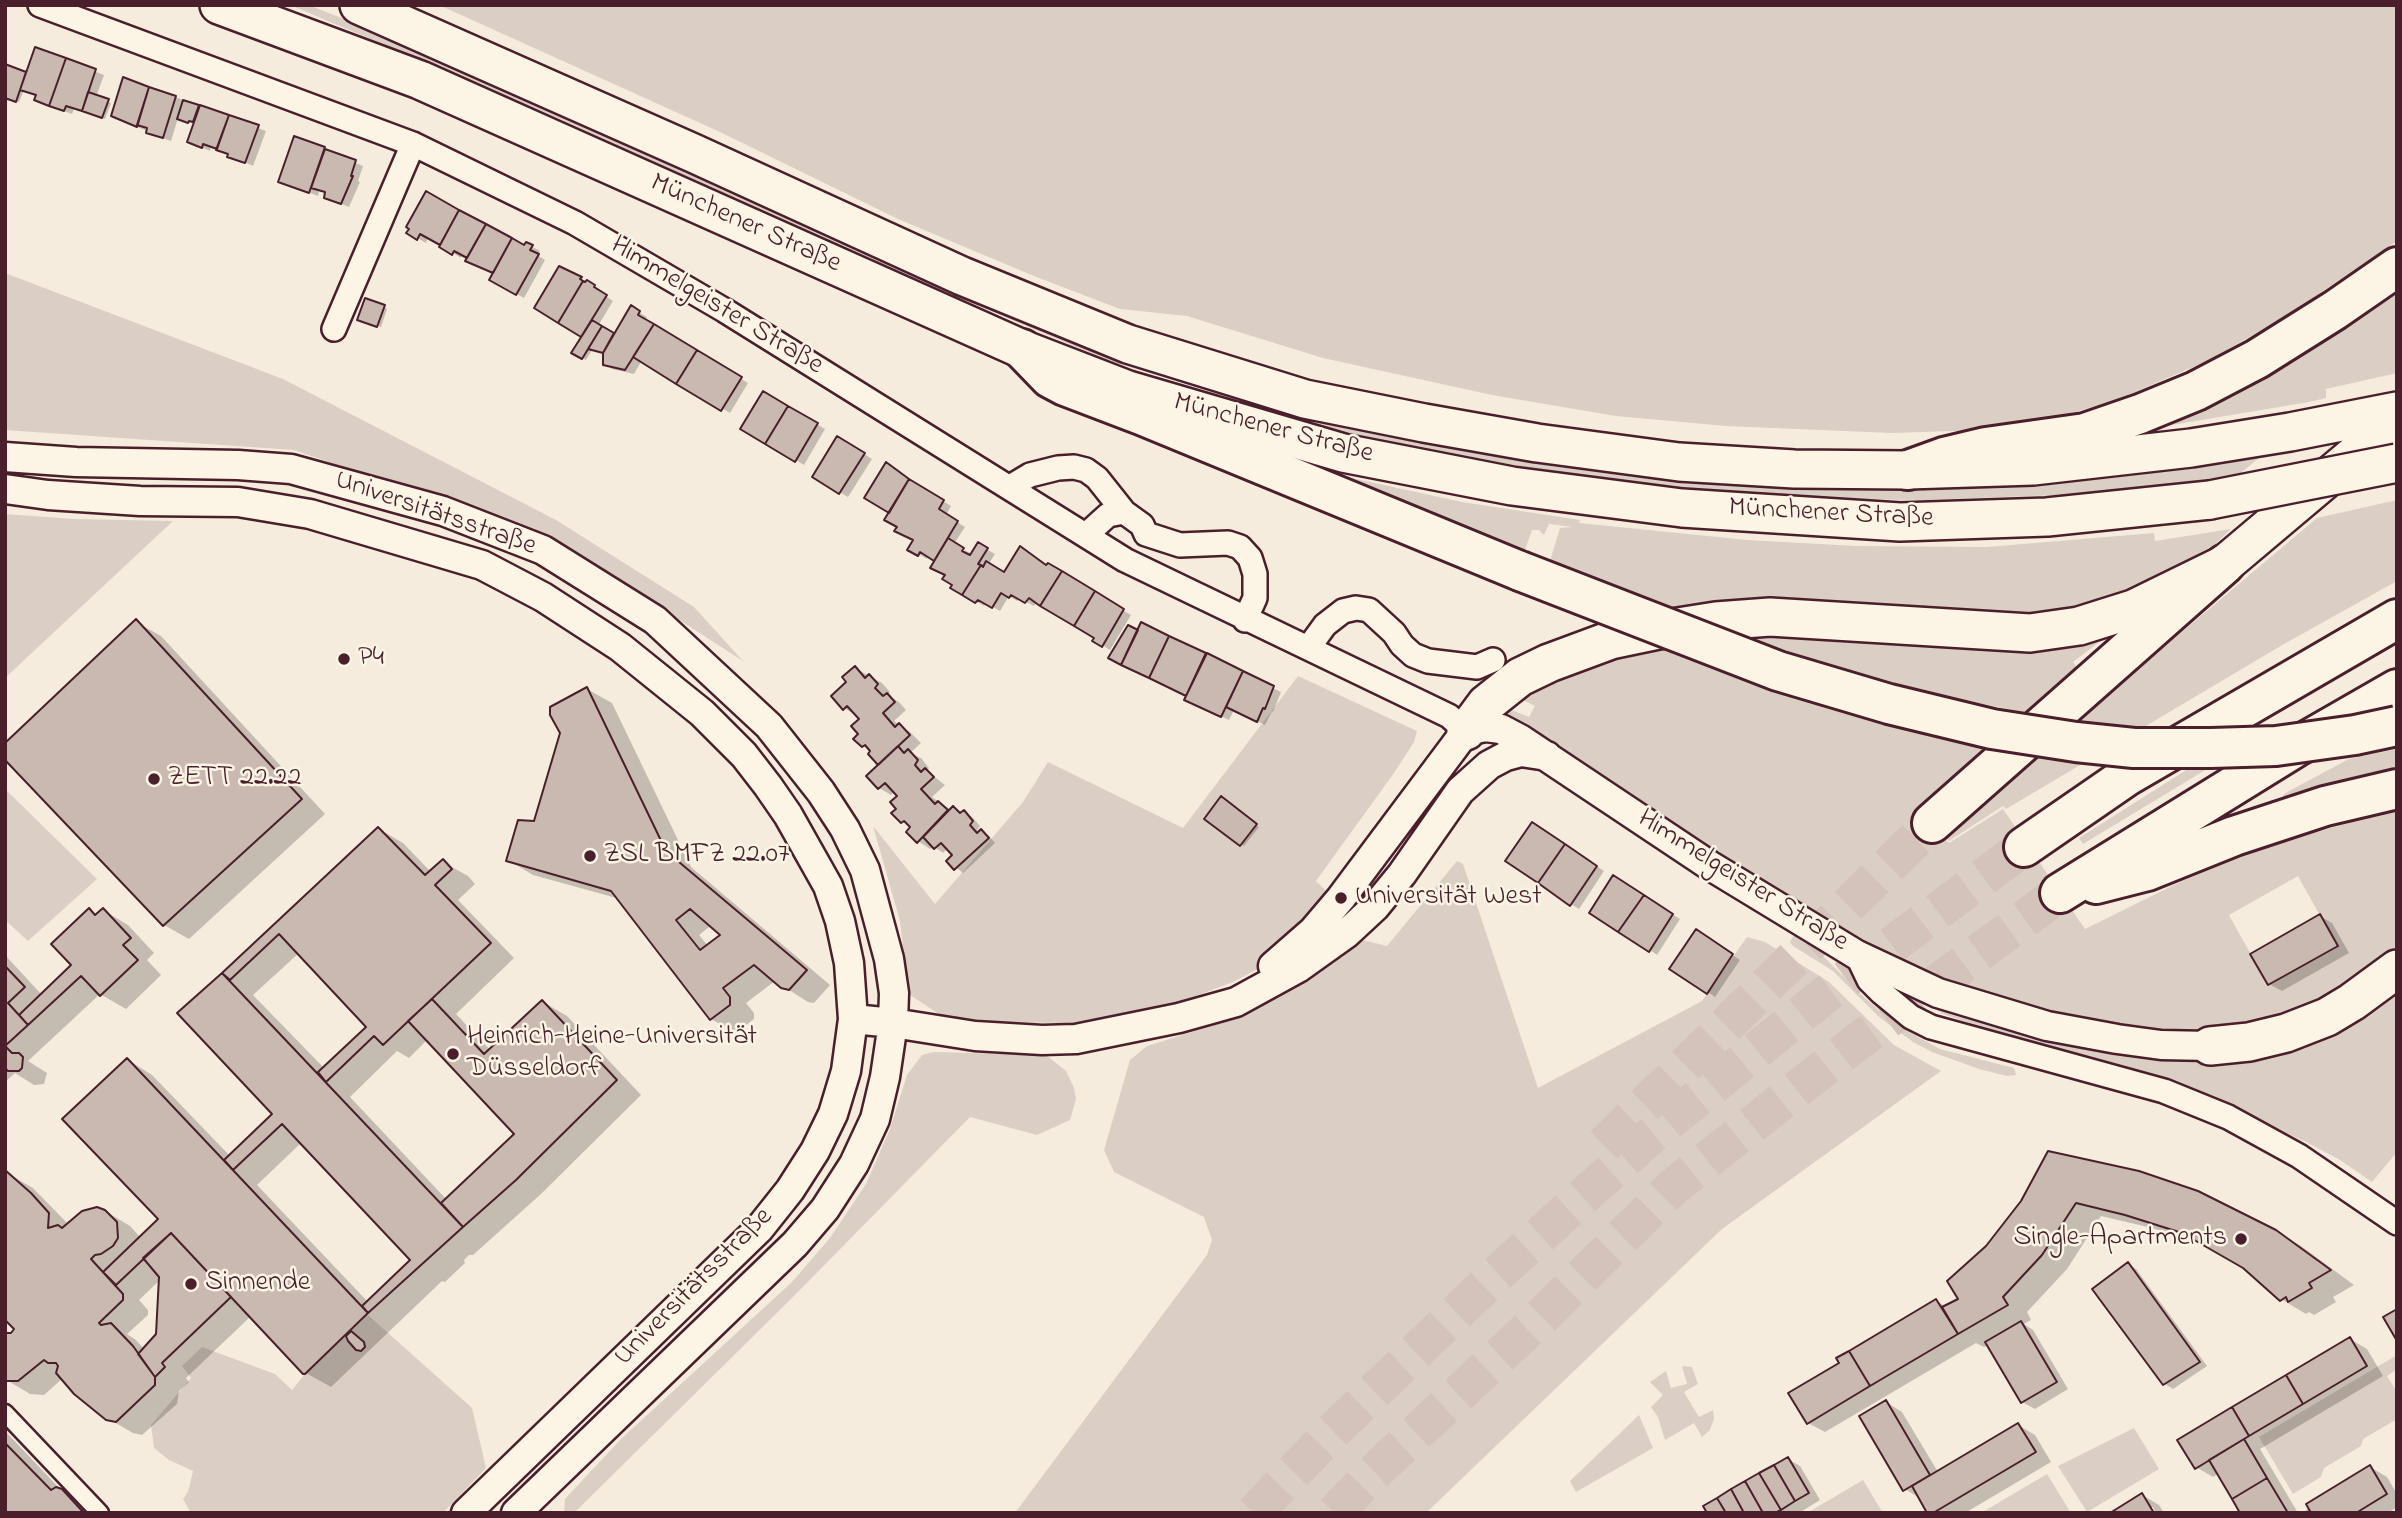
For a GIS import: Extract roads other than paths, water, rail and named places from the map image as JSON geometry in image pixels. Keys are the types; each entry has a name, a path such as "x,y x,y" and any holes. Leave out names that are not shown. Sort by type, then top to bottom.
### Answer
{"highway":[{"name":"Münchener Straße","path":"219,5 420,80 1022,349 1128,390 1343,453 1512,486 1682,508 1900,522 2047,517 2210,500 2397,463"},
{"name":"Münchener Straße","path":"359,5 962,276 1128,344 1305,399 1424,423 1537,443 1679,461 1794,469 1908,470 2032,466 2191,448 2397,411"},
{"path":"1908,470 1944,457 1986,447 2085,433 2196,391 2258,359 2397,267"},
{"path":"1022,349 1050,378 1065,386 1520,571 1778,671 1889,704 1992,729 2077,743 2134,748 2276,746 2397,726"},
{"path":"1932,823 2225,564 2397,419"},
{"path":"1466,731 1486,704 1520,677 1611,640 1716,621 1770,617 2029,633 2079,626 2133,608 2225,564"},
{"path":"2024,847 2127,776 2397,619"},
{"path":"2397,689 2297,747 2060,893 2147,871 2325,806 2397,789"},
{"path":"2210,1046 2249,1042 2286,1033 2327,1017 2397,969"}],"street":[{"name":"Himmelgeister Straße","path":"40,5 413,144 575,223 724,310 1125,560 1449,716 1466,731 1485,727 1501,729 1547,756 1709,865 1857,955 1870,980 1911,1017 1931,1027 2164,1091 2228,1117 2300,1156 2397,1223"},
{"path":"334,328 413,144"},
{"name":"Universitätsstraße","path":"5,457 291,469 443,511 543,550 654,620 769,726 821,792 845,829 865,870 878,911 894,993 893,1023 885,1077 875,1119 854,1164 825,1209 795,1244 525,1510"},
{"path":"1010,487 1030,475 1058,468 1074,467 1086,470 1097,478 1124,512 1142,525 1146,534 1142,545 1125,560"},
{"name":"Universitätsstraße","path":"5,489 48,495 141,501 238,502 310,514 482,565 543,597 620,647 702,713 744,755 768,786 788,815 828,886 840,921 849,963 853,1019 846,1071 833,1114 815,1151 790,1190 759,1229 466,1513"},
{"path":"1086,535 1108,515 1124,512"},
{"path":"1146,534 1180,545 1228,543 1240,547 1250,558 1255,574 1255,597 1245,620"},
{"path":"1309,647 1325,625 1343,611 1356,608 1369,610 1413,655 1428,661 1477,667 1493,660"},
{"path":"1179,1018 1260,975 1313,931 1466,731"},
{"path":"1466,731 1470,754 1470,780"},
{"path":"853,1019 975,1036 1076,1039 1179,1018 1236,1002 1298,968 1347,933 1375,907 1470,780 1506,756 1521,752 1547,756"},
{"path":"1857,955 1938,993 2047,1026 2150,1043 2210,1046"},
{"path":"726,1262 754,1284"},
{"path":"5,1414 100,1513"},
{"path":"500,1480 525,1510"}],"tunnel":[{"path":"1604,1145 1932,823"},
{"path":"1254,1513 1332,1432 1497,1274 1647,1139 1830,991 2024,847"},
{"path":"1335,1513 1370,1476 1535,1323 1673,1187 1857,1042 2060,893"}],"place":[{"name":"P4","path":"344,659"},
{"name":"ZETT 22.22","path":"154,779"},
{"name":"ZSL BMFZ 22.07","path":"590,856"},
{"name":"Universität West","path":"1341,898"},
{"name":"Heinrich-Heine-Universität Düsseldorf","path":"453,1054"},
{"name":"Single-Apartments","path":"2241,1239"},
{"name":"Sinnende","path":"191,1284"}]}
